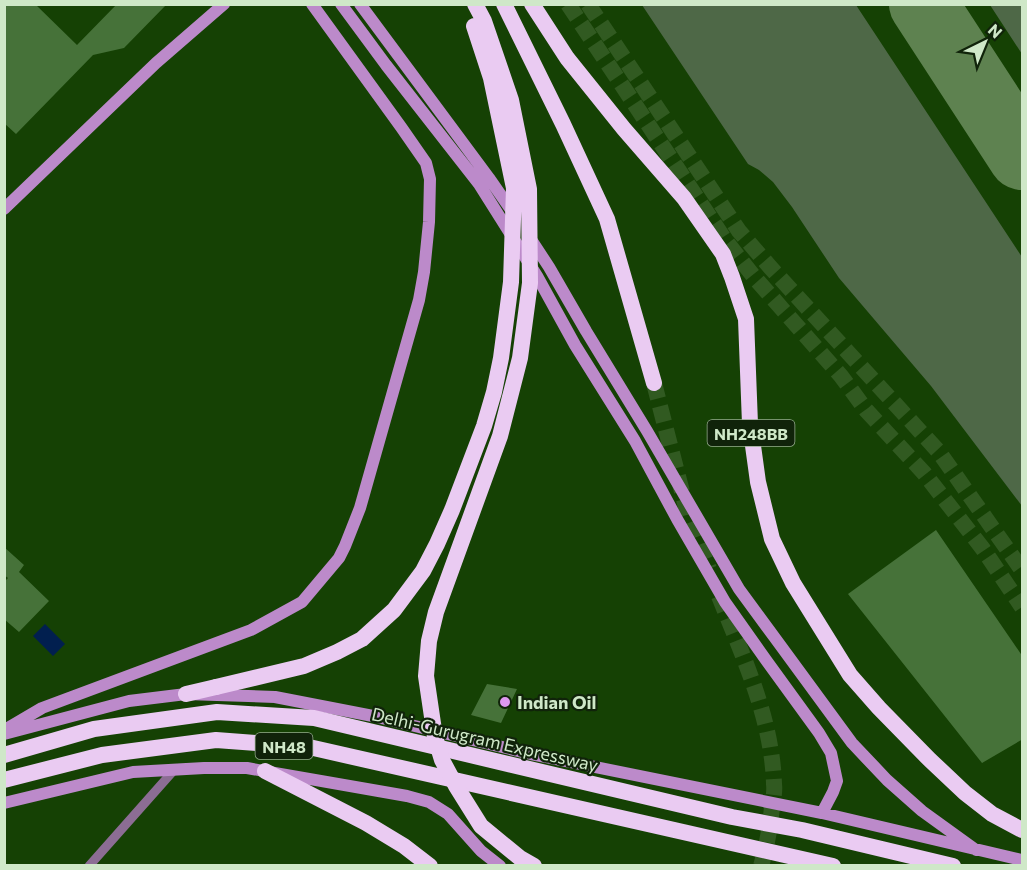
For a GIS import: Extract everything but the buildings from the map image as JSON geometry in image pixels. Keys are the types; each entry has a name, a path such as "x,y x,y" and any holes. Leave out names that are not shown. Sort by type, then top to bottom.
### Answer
{"highway":[{"path":"186,694 304,666 362,639 394,610 423,571 452,510 484,426 501,358 510,293 514,188 491,78 468,4"},
{"path":"475,4 484,21 511,100 529,189 530,283 520,358 503,424 436,612 429,641 426,676 435,737 442,760 456,786 481,826 519,858 534,866"},
{"path":"504,4 607,219 654,383"},
{"name":"NH248BB","path":"532,4 567,58 684,198 723,254 746,319 750,424 758,482 772,539 793,584 850,675 879,708 965,792 992,814 1023,830"},
{"name":"Delhi-Gurugram Expressway","path":"4,755 94,729 217,712 314,718 732,817 802,830 953,866"},
{"name":"NH48","path":"4,780 102,754 216,740 309,747 832,866"},
{"path":"266,771 366,823 404,846 430,866"}],"main road":[{"path":"4,209 156,63 224,4"},
{"path":"4,732 42,708 251,630 276,618 302,602 339,558 345,546 360,508 419,300 427,249 430,179 426,163 402,127 312,4"},
{"path":"341,4 479,184 537,276 725,602 831,753 837,781 822,813"},
{"path":"360,4 489,178 549,267 739,588 775,638 852,743 887,780 922,811 976,850"},
{"path":"4,732 129,700 186,694 275,697 373,716 531,754 822,813 1023,861"},
{"path":"4,803 133,772 175,768 247,768 407,796 429,802 448,814 481,851 500,866"}],"street":[{"path":"89,866 175,768"}],"green space":[{"path":"642,5 856,5 1022,257 1022,506 931,386 839,278 773,182 748,164"},
{"path":"990,5 1022,5 1022,54"}],"water":[{"path":"45,624 65,644 53,656 33,636"}],"runway":[{"path":"923,4 1022,156"}],"tunnel":[{"path":"568,4 725,240 755,278 841,376 866,410 924,473 983,549 1022,607"},
{"path":"588,4 739,231 939,452 1022,570"},
{"path":"654,383 688,515 709,569"},
{"path":"719,596 755,688 772,759 774,793 761,866"}],"place":[{"name":"Indian Oil","path":"505,702"}]}
